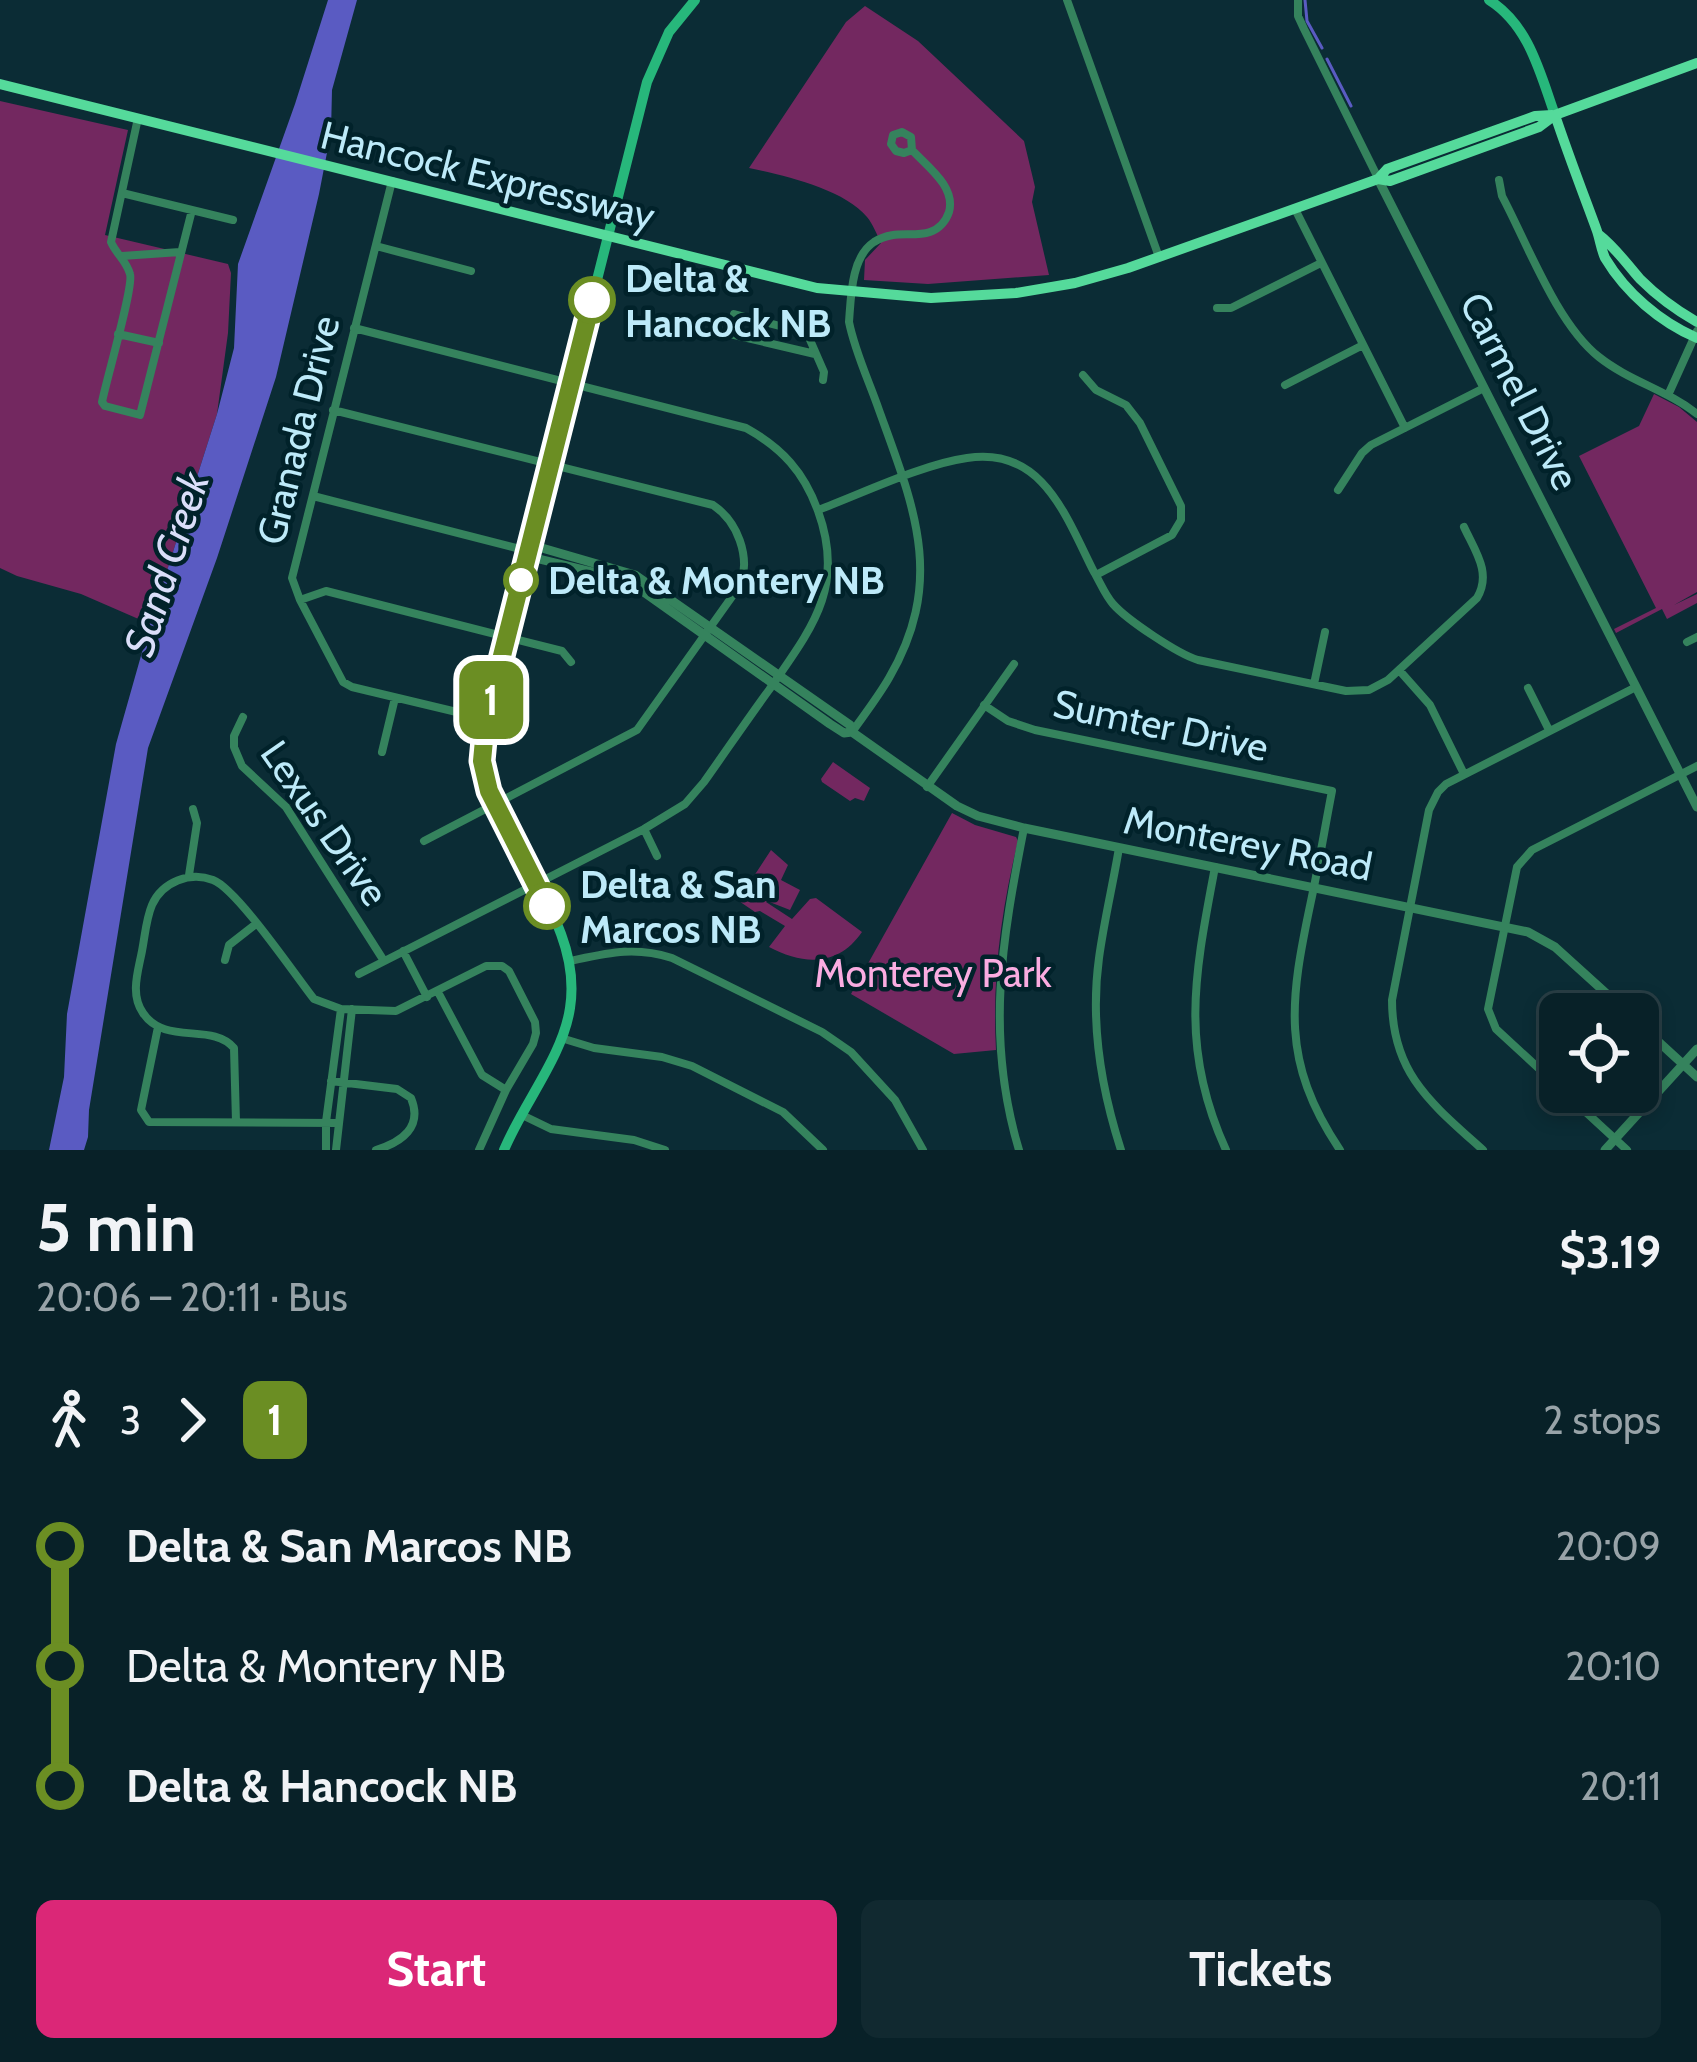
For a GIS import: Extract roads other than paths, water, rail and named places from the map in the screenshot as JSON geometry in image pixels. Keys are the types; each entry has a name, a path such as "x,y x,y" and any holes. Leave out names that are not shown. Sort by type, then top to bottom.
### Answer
{"main road":[{"path":"504,1150 561,1038 570,1008 570,961 485,777 486,719 651,70 669,32 695,0"},
{"path":"1489,0 1523,34 1602,253 1634,296 1664,319 1697,332"},
{"name":"Hancock Expressway","path":"0,84 783,280 852,293 931,298 1016,293 1076,283 1378,179 1387,169 1457,143 1535,116 1556,115 1697,63"}],"street":[{"path":"1067,0 1159,257"},
{"name":"Carmel Drive","path":"1298,0 1298,16 1378,179 1697,807"},
{"path":"138,118 111,242 132,280 101,403 140,416 191,210"},
{"path":"852,732 897,663 916,613 921,550 914,511 849,322 859,260 872,243 899,232 930,232 946,221 951,204 944,183 912,150"},
{"path":"1498,180 1502,196 1576,333 1612,366 1669,393 1697,414"},
{"name":"Granada Drive","path":"392,182 292,578 343,682 486,719"},
{"path":"122,193 233,220"},
{"path":"1294,208 1405,428"},
{"path":"376,246 471,271"},
{"path":"122,256 181,252"},
{"path":"1217,308 1232,308 1321,262"},
{"path":"734,314 807,334 823,380"},
{"path":"354,328 746,428 792,463 802,477 818,510 829,560 825,594 810,632 693,795 673,813 359,974"},
{"path":"1669,393 1697,332"},
{"path":"118,334 159,343"},
{"path":"730,334 817,354"},
{"path":"1285,386 1363,345"},
{"path":"1083,375 1096,390 1135,413 1182,513 1172,535 1096,575"},
{"path":"1338,490 1371,445 1484,388"},
{"path":"333,410 709,504 722,511 742,548 744,577 637,730 424,841"},
{"path":"818,510 964,458 1010,461 1039,478 1056,498 1114,606 1189,657 1346,691 1369,690 1399,670 1477,598 1485,580 1483,568 1464,527"},
{"name":"Monterey Road","path":"313,496 528,551 539,559 625,582 708,631 844,733 852,732 927,787 978,816 1506,926 1555,947 1605,993"},
{"path":"300,600 326,591 562,651 571,662"},
{"path":"1315,684 1325,632"},
{"path":"927,787 1014,664"},
{"path":"1399,670 1430,705 1464,774"},
{"path":"1483,1150 1412,1079 1398,1051 1392,1017 1433,800 1446,784 1636,687"},
{"path":"1528,688 1549,730"},
{"path":"382,752 395,698"},
{"name":"Sumter Drive","path":"984,705 1019,726 1332,790 1314,887"},
{"name":"Lexus Drive","path":"243,717 234,736 242,766 286,807 384,961"},
{"path":"1539,1069 1496,1029 1488,1009 1517,868 1532,850 1697,766"},
{"path":"189,875 197,823 193,809"},
{"path":"644,829 657,856"},
{"path":"1018,1150 1001,1053 999,982 1024,829"},
{"path":"1119,848 1099,958 1096,1007 1102,1077 1121,1150"},
{"path":"1215,867 1197,965 1194,1035 1204,1089 1226,1150"},
{"path":"236,1122 234,1048 221,1038 158,1027 142,1012 135,994 151,907 162,890 189,875 223,885 314,999 346,1010 396,1011 486,966 509,971 536,1033 479,1150"},
{"path":"1314,887 1297,967 1293,1022 1310,1096 1340,1150"},
{"path":"225,960 229,945 256,924"},
{"path":"570,961 626,950 672,958 838,1042 896,1100 923,1150"},
{"path":"403,951 427,997"},
{"path":"438,992 482,1075 506,1090"},
{"path":"326,1150 346,1010"},
{"path":"158,1027 141,1110 149,1122 332,1122"},
{"path":"561,1038 692,1066 783,1112 823,1150"},
{"path":"1659,1042 1697,1077"},
{"path":"1605,1150 1697,1049"},
{"path":"337,1081 398,1089 411,1098 416,1116 409,1132 376,1150"},
{"path":"896,1100 908,1091"},
{"path":"1587,1113 1627,1150"},
{"path":"520,1114 551,1129 634,1140 664,1150"},
{"path":"332,1122 336,1150"}],"waterway":[{"path":"1305,0 1307,21 1322,48"},
{"path":"1327,59 1351,106"}],"place":[{"name":"Delta & Hancock NB","path":"592,300"},
{"name":"Delta & Montery NB","path":"521,580"},
{"name":"Delta & San Marcos NB","path":"547,906"}],"water label":[{"name":"Sand Creek","path":"166,564"}],"park label":[{"name":"Monterey Park","path":"933,973"}]}
